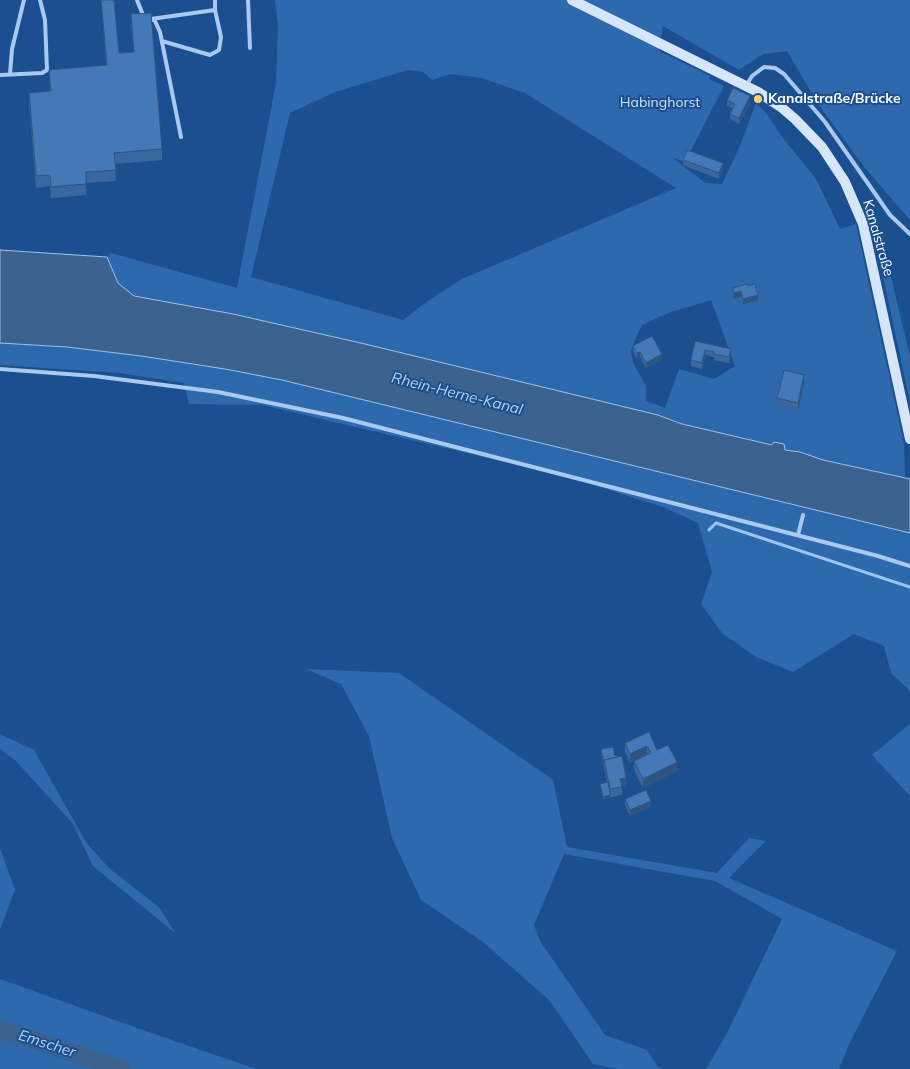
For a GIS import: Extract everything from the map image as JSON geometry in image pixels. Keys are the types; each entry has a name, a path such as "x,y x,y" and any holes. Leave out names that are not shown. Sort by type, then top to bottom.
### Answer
{"main road":[{"name":"Kanalstraße","path":"572,0 746,86 782,107 810,132 833,163 855,202 868,246 910,440"}],"lane":[{"path":"10,74 12,49 24,0"},
{"path":"0,75 42,73 46,70 45,20 40,0"},
{"path":"137,0 143,15 158,26 181,137"},
{"path":"162,40 210,55 219,50 221,37 215,0"},
{"path":"248,0 250,48"},
{"path":"150,19 216,10"},
{"name":"Kanalstraße","path":"746,86 752,76 764,67 775,68 784,74 824,122 890,215 910,234"},
{"path":"0,369 94,376 209,391 342,418 798,535 910,566"},
{"path":"798,535 803,515"}],"green space":[{"name":"Habinghorst","path":"275,0 910,0 910,220 865,168 818,104 787,51 763,54 739,70 663,26 659,51 710,76 709,79 724,86 685,162 673,158 705,183 722,184 740,146 756,103 767,114 782,137 816,179 840,229 856,224 904,444 905,478 785,450 773,442 772,445 682,424 658,415 134,296 118,283 107,257 111,253 237,288 276,83 278,26","holes":["408,70 423,72 432,80 450,74 482,78 525,93 676,188 462,279 429,300 403,320 251,277 290,113 335,92","711,300 735,366 714,379 679,369 665,408 646,401 646,386 634,365 631,352 642,325 668,313"]},
{"path":"872,225 884,248 910,356 910,402"},
{"path":"0,343 67,347 141,356 282,380 910,533 910,691 891,673 884,646 854,634 793,672 756,657 722,633 701,604 712,572 698,523 663,507 565,476 262,405 189,404 184,383 120,373 0,365"},
{"path":"306,669 399,673 553,780 567,847 717,873 749,838 766,841 729,878 897,951 849,1044 839,1069 706,1069 727,1033 782,919 715,881 564,854 534,925 540,941 605,1035 647,1050 658,1067 663,1069 618,1069 593,1064 550,1001 483,942 421,900 392,838 369,736 341,684"},
{"path":"910,724 910,796 872,755"},
{"path":"0,734 34,750 87,844 110,869 160,908 175,933 93,866 73,824 16,761 0,749"},
{"path":"0,848 15,890 0,930"},
{"path":"0,979 137,1028 256,1069 0,1069"}],"water":[{"name":"Rhein-Herne-Kanal","path":"0,250 107,257 118,283 134,296 233,314 365,344 658,415 682,424 772,445 774,442 784,444 785,450 910,479 910,533 282,380 141,356 67,347 0,343"}],"building":[{"path":"101,0 114,0 119,53 134,52 131,14 151,13 162,149 114,153 116,170 86,172 86,184 51,187 50,175 36,176 29,93 51,91 49,70 107,65"},
{"path":"733,88 750,96 739,118 730,114 735,104 727,100"},
{"path":"687,150 723,163 719,173 683,160"},
{"path":"747,284 748,286 755,284 758,295 743,299 741,291 734,293 733,288"},
{"path":"652,336 662,354 646,363 640,352 637,353 633,346"},
{"path":"695,341 731,349 729,357 705,350 702,363 691,360"},
{"path":"784,370 804,375 798,403 777,398"},
{"path":"649,732 657,750 668,745 677,762 643,779 634,761 651,753 647,746 630,754 625,743"},
{"path":"613,747 617,757 604,760 604,763 601,749"},
{"path":"622,756 626,778 620,779 622,787 610,789 604,760"},
{"path":"608,782 610,795 603,797 600,784"},
{"path":"646,790 651,801 630,810 625,799"}],"waterway":[{"path":"709,530 716,523 910,587"},
{"name":"Emscher","path":"0,1029 122,1069"}],"place":[{"name":"Kanalstraße/Brücke","path":"758,99"}]}
